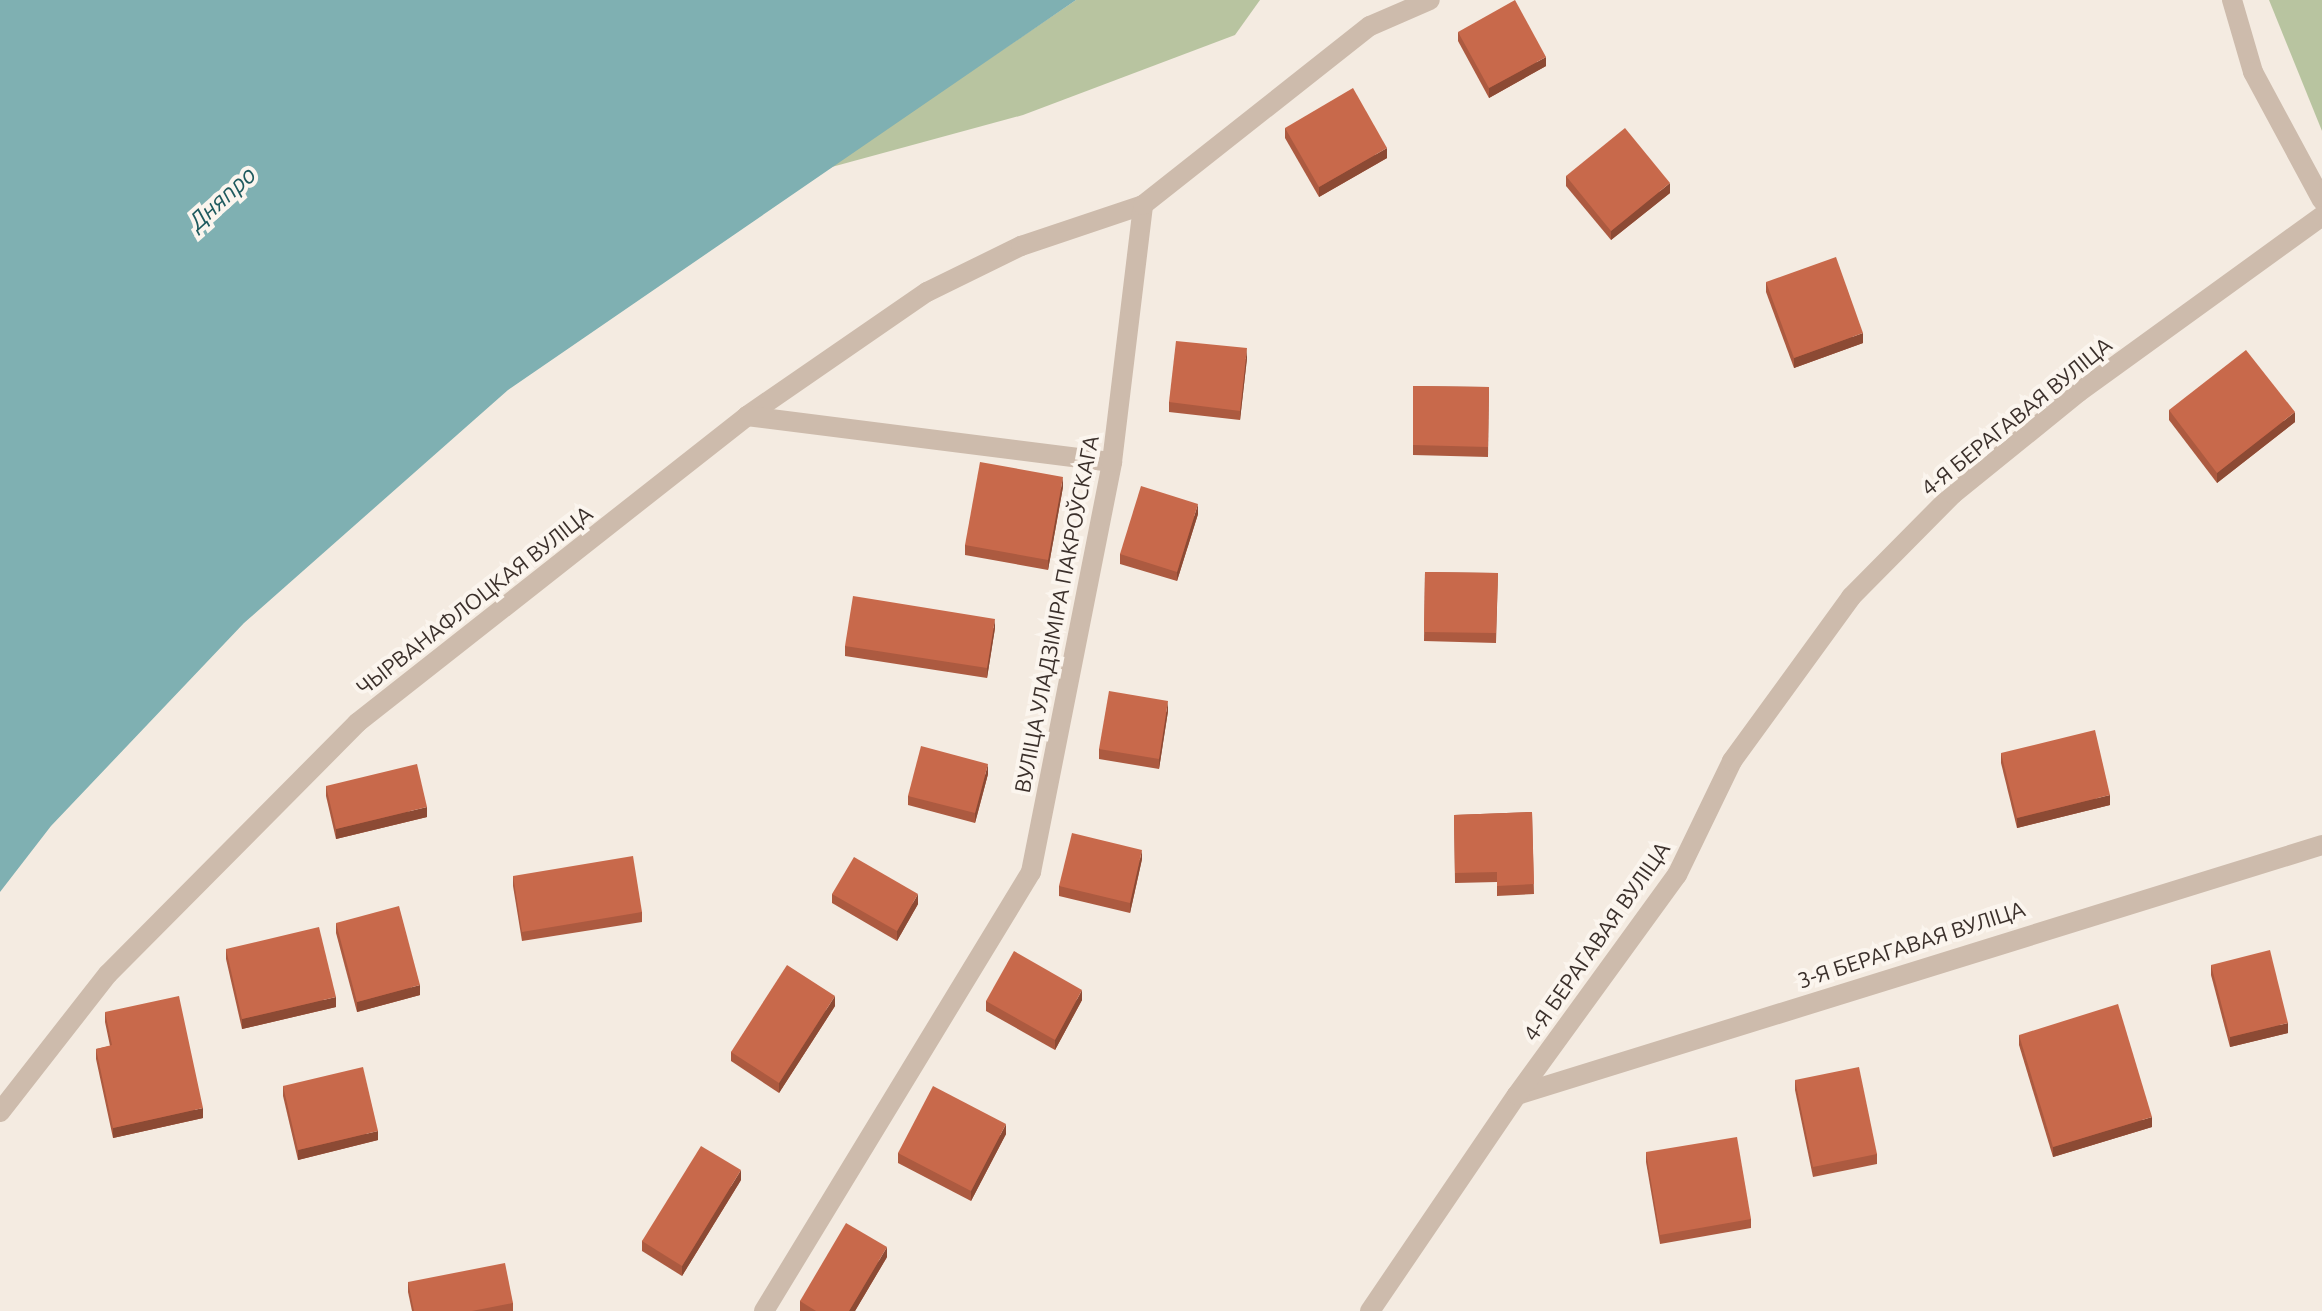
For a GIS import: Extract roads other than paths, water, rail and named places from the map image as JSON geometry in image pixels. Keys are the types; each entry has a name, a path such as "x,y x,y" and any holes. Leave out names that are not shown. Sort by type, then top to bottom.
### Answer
{"street":[{"path":"1143,205 1370,26 1430,0"},
{"path":"2232,0 2253,72 2322,200"},
{"name":"ЧЫРВАНАФЛОЦКАЯ ВУЛІЦА","path":"0,1112 108,974 357,723 747,416 927,292 1021,246 1143,205"},
{"name":"ВУЛІЦА УЛАДЗІМІРА ПАКРОЎСКАГА","path":"764,1311 1031,872 1112,462 1143,205"},
{"name":"4-Я БЕРАГАВАЯ ВУЛІЦА","path":"1370,1311 1517,1095 1677,875 1732,761 1851,597 1953,494 2079,392 2322,216"},
{"path":"747,416 1112,462"},
{"name":"3-Я БЕРАГАВАЯ ВУЛІЦА","path":"1517,1095 2322,845"}],"water":[{"name":"Дняпро","path":"0,0 1076,0 508,390 244,623 51,826 0,892"}]}
